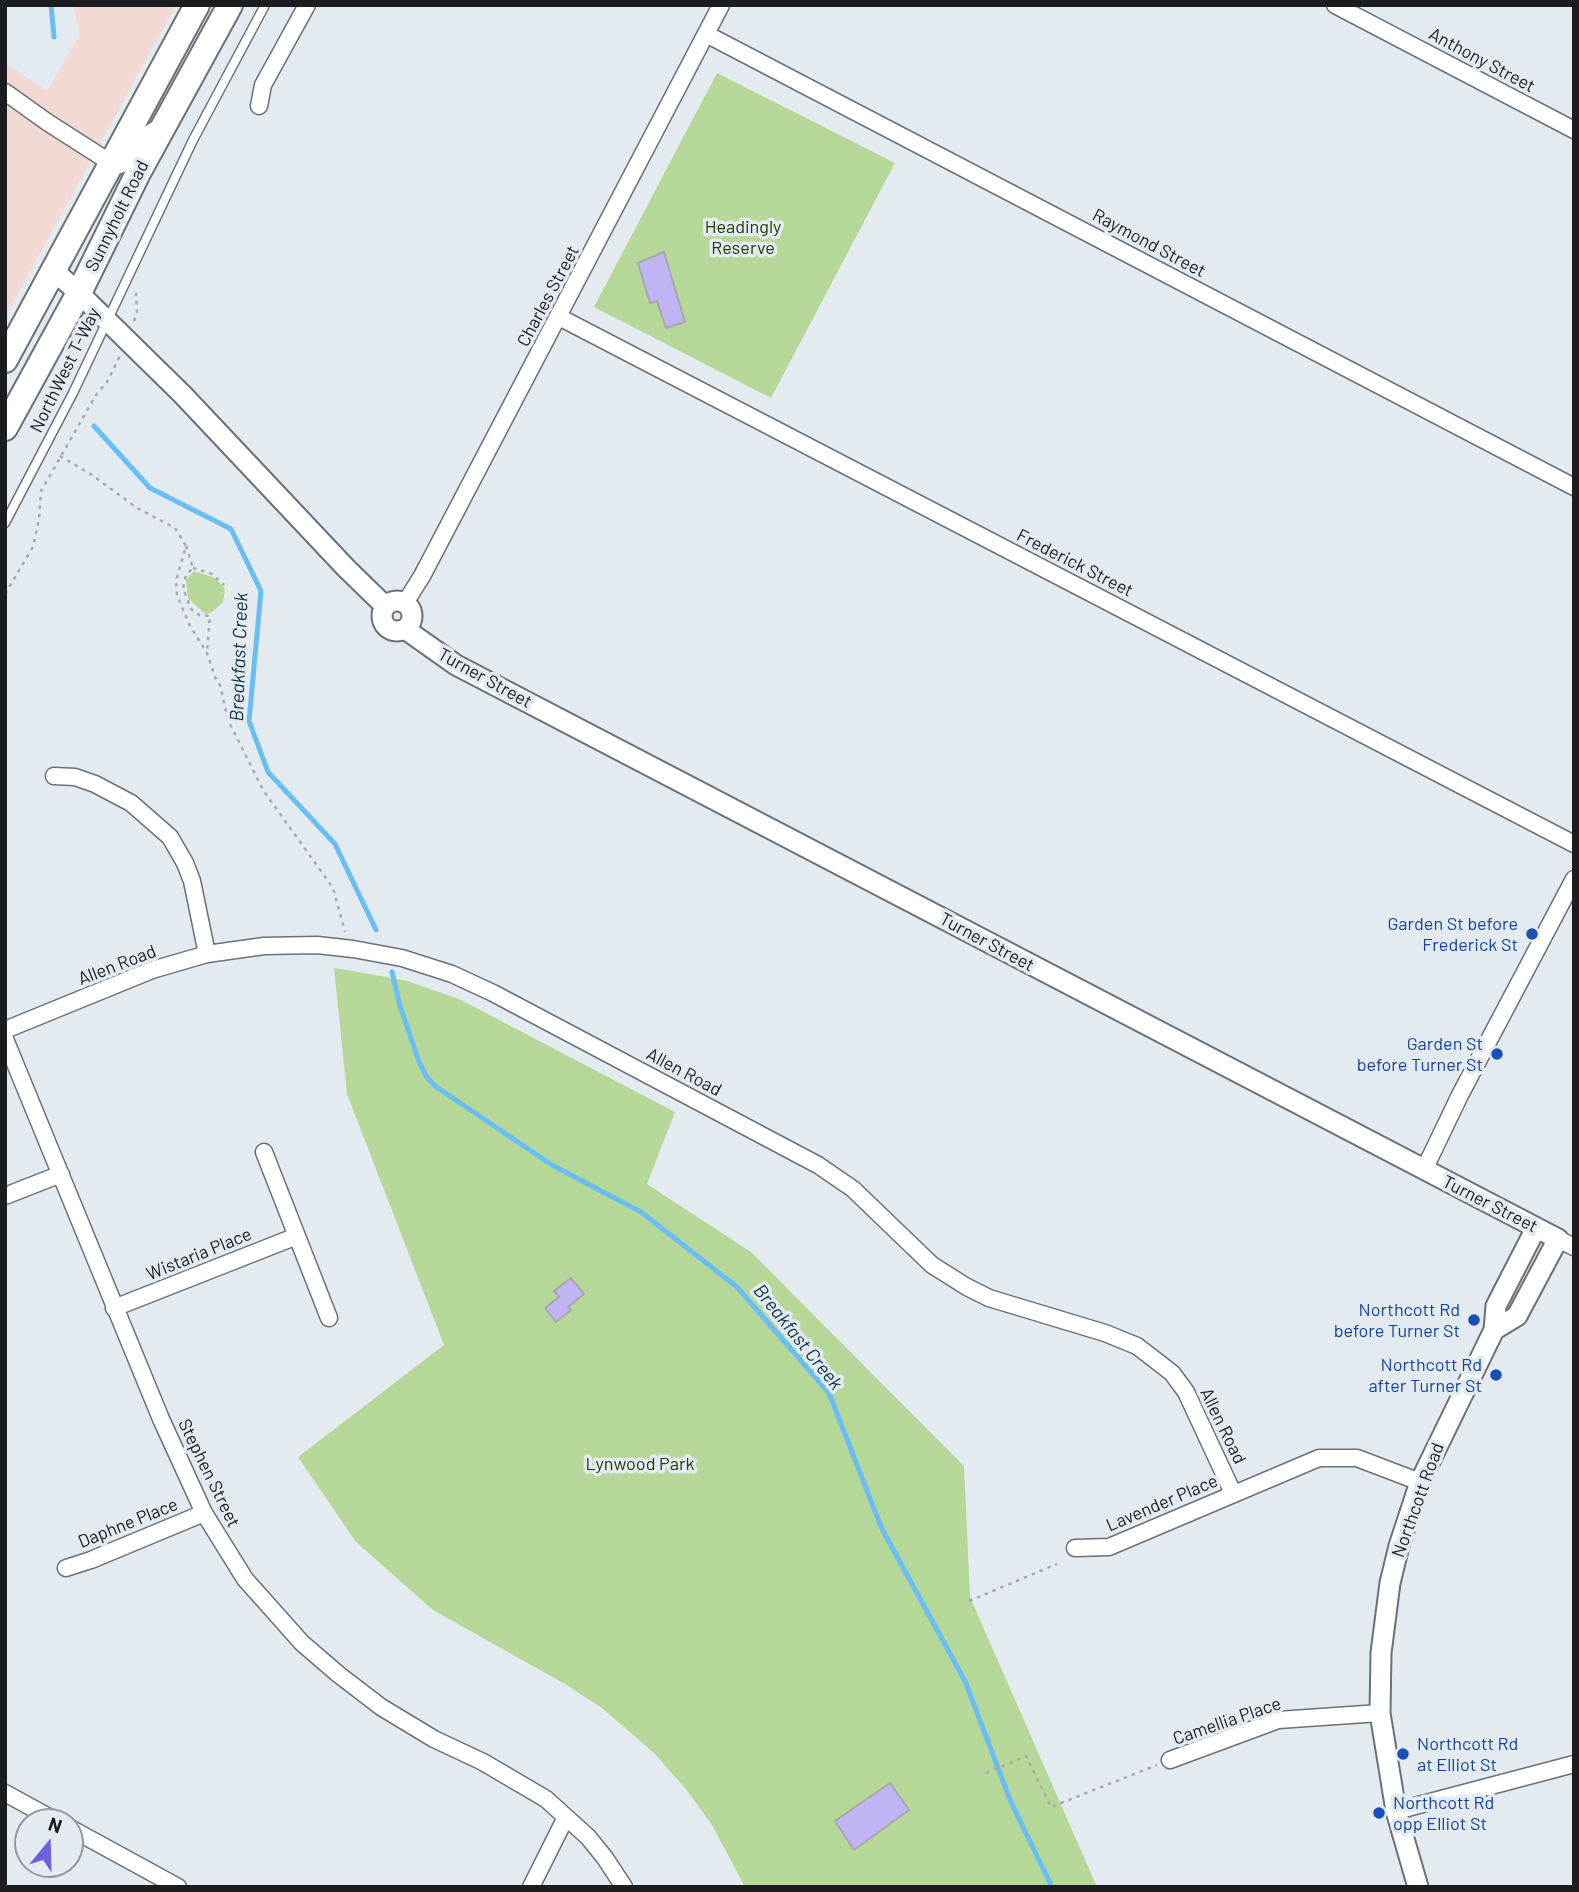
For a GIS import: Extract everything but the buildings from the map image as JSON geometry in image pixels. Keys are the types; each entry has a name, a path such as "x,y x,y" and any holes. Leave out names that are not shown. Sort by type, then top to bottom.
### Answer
{"main road":[{"name":"Sunnyholt Road","path":"5,360 197,5"},
{"name":"Sunnyholt Road","path":"5,428 79,293 138,173 230,5"}],"street":[{"path":"259,106 263,85 307,5"},
{"name":"Charles Street","path":"405,603 422,576 722,5"},
{"name":"Anthony Street","path":"1335,5 1574,130"},
{"name":"Raymond Street","path":"706,34 1574,487"},
{"path":"5,92 111,163 120,164 127,161 140,139 166,122"},
{"path":"54,271 192,404 385,606"},
{"name":"Frederick Street","path":"559,317 1574,844"},
{"path":"393,601 405,603 409,607 412,617 404,629 395,631 383,624 381,614 385,606 393,601"},
{"name":"Turner Street","path":"404,629 456,665 1566,1243"},
{"path":"54,776 75,777 95,784 131,803 170,836 192,881 207,954"},
{"path":"1424,1170 1574,879"},
{"name":"Allen Road","path":"5,1030 152,970 207,954 290,945 317,945 378,952 452,974 506,999 830,1173 865,1200 932,1265 967,1287 989,1298 1105,1333 1143,1350 1172,1373 1186,1392 1233,1493"},
{"name":"Stephen Street","path":"5,1039 114,1308 204,1513 245,1579 302,1643 381,1707 433,1739 483,1762 546,1799 606,1858 624,1887"},
{"path":"264,1152 329,1318"},
{"path":"5,1196 61,1174"},
{"name":"Northcott Road","path":"1419,1887 1396,1811 1380,1713 1381,1653 1390,1583 1420,1482 1494,1330 1496,1306 1536,1227"},
{"name":"Wistaria Place","path":"114,1308 297,1236"},
{"name":"Northcott Road","path":"1494,1330 1517,1316 1566,1243"},
{"name":"Lavender Place","path":"1075,1548 1109,1547 1307,1461 1331,1456 1369,1461 1420,1482"},
{"name":"Daphne Place","path":"66,1567 91,1560 204,1513"},
{"name":"Camellia Place","path":"1170,1760 1278,1720 1380,1713"},
{"path":"1396,1811 1574,1764"},
{"path":"5,1793 32,1808"},
{"path":"531,1887 566,1817"},
{"path":"84,1836 178,1887"}],"lane":[{"name":"NorthWest T-Way","path":"5,523 74,393 193,140 265,5"}],"path":[{"path":"5,594 33,547 40,519 41,491 96,395 107,382 127,340 137,312 134,296 139,285"},
{"path":"60,455 136,508 175,528 186,546 193,568"},
{"path":"186,546 176,582 177,595 207,653 220,685 228,720 263,790 332,888 345,932"},
{"path":"193,568 212,574 224,585"},
{"path":"193,568 187,575 183,588 191,608 199,615 210,616 207,653"},
{"path":"969,1601 1057,1564"},
{"path":"986,1773 1026,1756 1051,1807 1170,1760"}],"shaded area":[{"path":"73,5 176,5 5,317 5,63 47,91 80,34"}],"green space":[{"name":"Headingly Reserve","path":"717,73 895,163 771,398 594,307"},
{"path":"194,571 215,578 223,586 223,602 211,613 205,614 188,598 186,580"},
{"name":"Lynwood Park","path":"334,968 404,980 459,999 675,1112 647,1184 751,1252 964,1466 970,1597 1097,1887 745,1887 712,1825 685,1788 654,1753 602,1708 565,1684 433,1610 356,1542 298,1457 444,1345 347,1094"}],"waterway":[{"name":"Breakfast Creek","path":"51,5 54,37"},
{"name":"Breakfast Creek","path":"94,426 150,488 231,529 261,591 249,721 268,772 335,844 376,930"},
{"name":"Breakfast Creek","path":"392,972 418,1059 426,1076 435,1086 552,1165 641,1212 737,1287 829,1393 882,1529 965,1681 1011,1802 1052,1887"}],"place":[{"name":"Garden St before Frederick St","path":"1532,934"},
{"name":"Garden St before Turner St","path":"1497,1054"},
{"name":"Northcott Rd before Turner St","path":"1474,1320"},
{"name":"Northcott Rd after Turner St","path":"1496,1375"},
{"name":"Northcott Rd at Elliot St","path":"1403,1754"},
{"name":"Northcott Rd opp Elliot St","path":"1379,1813"}]}
